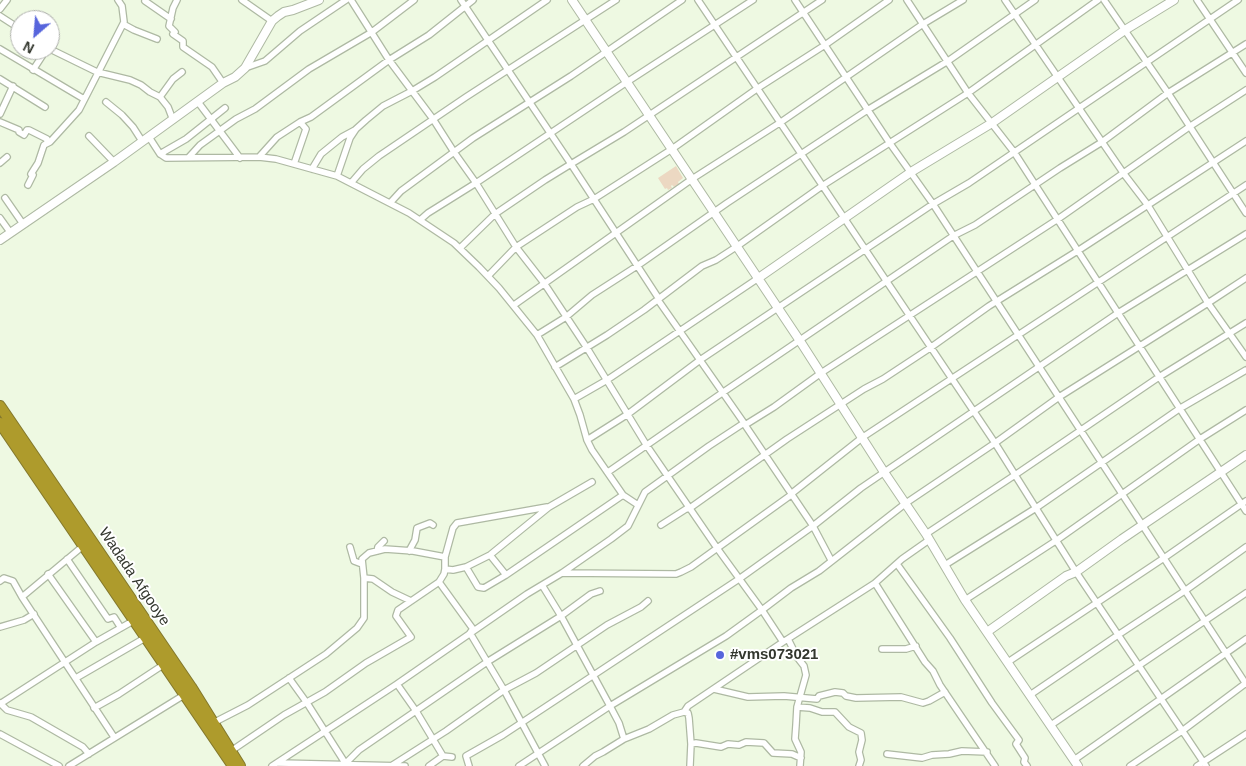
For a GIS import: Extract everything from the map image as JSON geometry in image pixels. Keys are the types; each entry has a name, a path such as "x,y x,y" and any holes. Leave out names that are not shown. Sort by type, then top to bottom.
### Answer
{"highway":[{"name":"Wadada Afgooye","path":"0,406 146,620 240,766"},
{"name":"Wadada Afgooye","path":"0,423 233,766"}],"street":[{"path":"0,9 6,0"},
{"path":"28,185 40,154 79,110 123,24 124,14 118,0"},
{"path":"177,0 169,26 175,32 173,34 183,41 183,47 212,67 223,83"},
{"path":"242,0 272,21"},
{"path":"246,68 272,21 284,12 302,3 319,0"},
{"path":"0,240 114,162 223,83 246,68 265,61 300,31 346,0"},
{"path":"351,0 389,60 433,119 476,183 516,247 544,283 587,348 647,446 805,671 806,676 797,706 795,738 801,752 800,766"},
{"path":"189,157 200,145 255,109 309,69 372,32 414,0"},
{"path":"461,0 489,39 679,332 813,526 831,560"},
{"path":"259,156 277,137 311,117 389,60 429,34 473,0"},
{"path":"312,169 321,154 342,137 356,129 383,106 412,91 547,0"},
{"path":"572,0 863,437 928,537 965,600 1076,763 1246,639"},
{"path":"351,183 363,169 379,156 616,0"},
{"path":"390,203 401,191 497,122 571,76 682,0"},
{"path":"698,0 995,443 1076,572 1162,700 1202,765 1246,734"},
{"path":"420,220 428,212 476,183 753,0"},
{"path":"795,0 1040,366 1121,494 1186,590 1246,684 1130,766"},
{"path":"460,248 495,214 738,57 822,0"},
{"path":"488,276 516,247 672,149 758,88 825,45 889,0"},
{"path":"907,0 968,93 1014,152 1034,186 1099,282 1179,409 1220,471 1244,503 1246,511"},
{"path":"514,305 692,180 781,122 923,24 963,0"},
{"path":"1005,0 1124,174 1147,204 1208,304 1246,357"},
{"path":"537,335 566,317 592,295 869,110 948,61 1035,0"},
{"path":"555,367 608,335 702,266 716,260 736,247 822,186 968,93 1098,0"},
{"path":"1104,0 1168,93 1246,214"},
{"path":"574,399 607,380 911,172 992,122 1125,30 1174,0"},
{"path":"1197,0 1246,73"},
{"path":"586,440 628,414 700,360 933,204 969,183 1238,0"},
{"path":"145,1 171,19"},
{"path":"123,24 157,38"},
{"path":"608,472 885,281 1102,142 1168,93 1246,44"},
{"path":"0,49 84,99"},
{"path":"60,53 97,72 130,80 160,97 168,107 173,120"},
{"path":"33,70 40,60"},
{"path":"160,97 173,79 182,72"},
{"path":"0,78 45,107"},
{"path":"0,114 13,86"},
{"path":"275,765 562,573 628,526 645,492 668,475 1058,219 1189,127 1246,90"},
{"path":"106,102 166,158 240,158 259,156 337,176 420,220 460,248 514,305 537,335 574,399 586,440 623,495 638,504"},
{"path":"198,102 240,158"},
{"path":"160,154 186,139 225,108"},
{"path":"0,122 19,130 24,135 29,130 46,140 47,144"},
{"path":"294,164 306,129 300,122"},
{"path":"337,176 350,138 356,129"},
{"path":"89,136 114,162"},
{"path":"661,525 690,508 840,404 883,379 997,301 1246,141"},
{"path":"0,163 6,158"},
{"path":"562,573 676,574 686,570 791,494 863,437 1246,185"},
{"path":"5,198 23,224"},
{"path":"0,218 10,232"},
{"path":"469,766 466,756 521,723 739,579 884,472 1118,313 1246,234"},
{"path":"519,766 610,706 726,636 791,588 818,571 906,503 1059,397 1208,304 1246,278"},
{"path":"583,766 595,756 624,739 673,715 684,712 688,706 875,583 928,537 1080,430 1159,377 1246,323"},
{"path":"944,565 1036,508 1179,409 1246,370"},
{"path":"965,600 1057,540 1200,439 1246,410"},
{"path":"987,632 1066,576 1076,572 1220,471 1246,455"},
{"path":"445,569 453,570 466,567 490,554 549,507 592,482"},
{"path":"466,567 478,587 484,588 623,495"},
{"path":"1008,662 1244,503"},
{"path":"231,751 284,715 308,703 366,663 411,637 396,616 398,610 439,582 444,574 445,557 453,528 457,523 549,507"},
{"path":"409,551 415,540 417,528 430,523 433,525"},
{"path":"377,551 384,541"},
{"path":"22,597 83,546"},
{"path":"350,546 354,561 362,564"},
{"path":"1030,695 1186,590 1246,547"},
{"path":"214,723 235,712 326,654 357,628 364,618 364,578 361,561 365,556 385,549 445,557"},
{"path":"490,554 506,575"},
{"path":"67,559 108,619 114,617 121,628"},
{"path":"896,564 950,638 992,703 1019,740 1016,744 1025,758 1024,762 1027,766"},
{"path":"48,574 96,642"},
{"path":"0,580 4,578 13,581 114,737"},
{"path":"364,578 373,579 392,592 411,601"},
{"path":"439,582 474,629 470,634"},
{"path":"875,583 995,766"},
{"path":"542,585 610,706 619,723 624,739"},
{"path":"346,765 359,750 487,662 561,616 591,594 600,591"},
{"path":"1051,725 1246,593"},
{"path":"391,766 434,739 504,690 536,673 648,601"},
{"path":"0,628 24,620 34,614"},
{"path":"89,754 83,747 31,717 7,710 0,704 96,642 133,621"},
{"path":"470,634 504,690 545,766"},
{"path":"76,678 145,638"},
{"path":"882,649 906,649 916,646"},
{"path":"94,708 120,694 163,665"},
{"path":"289,678 308,703 346,765"},
{"path":"397,684 434,739 443,756"},
{"path":"714,689 748,697 784,696 817,699 819,696 835,692 856,698 901,697 923,703 945,692"},
{"path":"69,766 184,696"},
{"path":"797,706 822,712 835,712 849,727 861,733 862,740 859,752 861,760 859,766"},
{"path":"684,712 688,714 689,718 690,766"},
{"path":"0,734 59,766"},
{"path":"691,744 721,747 728,744 739,745 746,742 764,743 773,752 792,754 801,758"},
{"path":"888,754 922,758 962,751 987,752"},
{"path":"429,766 443,756 452,757"},
{"path":"275,765 405,766"}],"shaded area":[{"path":"676,166 683,178 678,182 679,184 674,187 672,185 672,188 668,190 667,188 665,189 658,178"}],"place":[{"name":"#vms073021","path":"720,655"}]}
